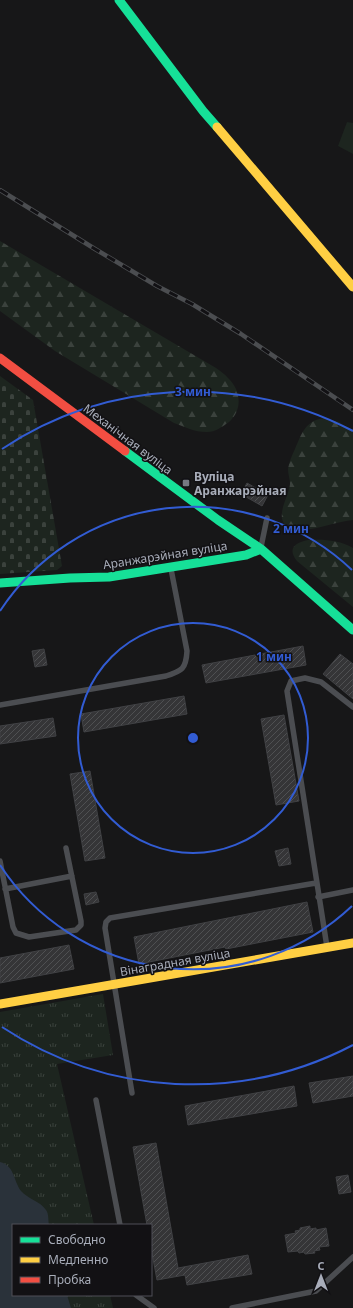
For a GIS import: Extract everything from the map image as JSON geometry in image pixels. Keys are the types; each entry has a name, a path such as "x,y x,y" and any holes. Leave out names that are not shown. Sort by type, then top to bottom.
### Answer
{"street":[{"path":"119,0 204,111 353,287"},
{"name":"Механічная вуліца","path":"0,358 218,520 261,549 353,630"},
{"name":"Аранжарэйная вуліца","path":"0,583 109,577 246,555 261,549"},
{"name":"Вінаградная вуліца","path":"0,1004 353,943"}],"lane":[{"path":"261,549 267,518"},
{"path":"0,705 166,676 180,671 187,662 187,651 171,566"},
{"path":"327,948 286,691 291,681 305,678 321,682 353,707"},
{"path":"0,861 13,927 16,933 29,937 76,930 81,925 81,921 66,848"},
{"path":"6,889 72,876"},
{"path":"132,1093 105,928 106,922 110,918 316,883"},
{"path":"318,896 353,890"},
{"path":"96,1100 120,1224"},
{"path":"232,1308 316,1291 353,1257"},
{"path":"137,1296 154,1308"}],"green space":[{"path":"347,122 353,123 353,154 338,146"},
{"path":"0,241 216,368 227,377 236,388 239,400 237,412 234,417 221,427 210,432 194,430 174,423 55,351 0,311"},
{"path":"0,376 33,400 62,566 57,570 0,574"},
{"path":"324,418 339,422 353,432 353,520 312,529 297,530 290,528 282,520 283,508 290,484 288,469 290,461 305,429 312,422"},
{"path":"308,540 331,541 342,543 353,548 353,607 297,561 293,553 294,547 299,543"},
{"path":"103,994 113,1055 57,1064 94,1224 12,1224 12,1296 110,1296 113,1308 0,1308 0,1012"}],"shaded area":[{"path":"0,1162 5,1164 11,1170 21,1191 37,1202 47,1212 49,1224 12,1224 12,1296 67,1296 71,1308 0,1308"}],"building":[{"path":"247,483 268,495 262,506 241,494"},
{"path":"303,646 306,665 206,683 202,665"},
{"path":"44,649 47,665 35,667 32,651"},
{"path":"340,654 353,664 353,699 323,674"},
{"path":"184,696 187,714 84,732 81,714"},
{"path":"284,715 299,801 276,805 261,719"},
{"path":"53,718 56,736 0,744 0,726"},
{"path":"90,771 105,858 85,861 70,774"},
{"path":"288,848 291,864 279,866 275,851"},
{"path":"96,892 99,902 86,905 84,894"},
{"path":"307,902 313,932 139,964 134,937"},
{"path":"69,945 74,969 0,983 0,958"},
{"path":"353,1076 353,1096 313,1103 309,1083"},
{"path":"294,1086 297,1106 188,1125 185,1106"},
{"path":"156,1143 178,1268 248,1255 252,1274 187,1285 185,1275 157,1280 152,1253 152,1224 147,1224 133,1147"},
{"path":"348,1175 351,1192 339,1194 336,1177"},
{"path":"310,1226 310,1229 316,1228 316,1230 326,1228 329,1246 319,1247 320,1250 314,1251 315,1253 305,1254 304,1252 299,1253 298,1251 288,1252 285,1235 296,1233 295,1231 300,1230 300,1228"}],"railway":[{"path":"0,190 95,249 157,286 192,304 241,334 353,410"}],"traffic: fast":[{"path":"119,0 203,111 217,127"},
{"path":"125,451 218,520 261,549 353,630"},
{"path":"0,583 109,577 246,555 261,549"}],"traffic: slow":[{"path":"217,127 353,287"},
{"path":"0,1004 353,943"}],"traffic: jam":[{"path":"0,358 125,451"}],"place":[{"name":"Вуліца Аранжарэйная","path":"186,483"}]}
